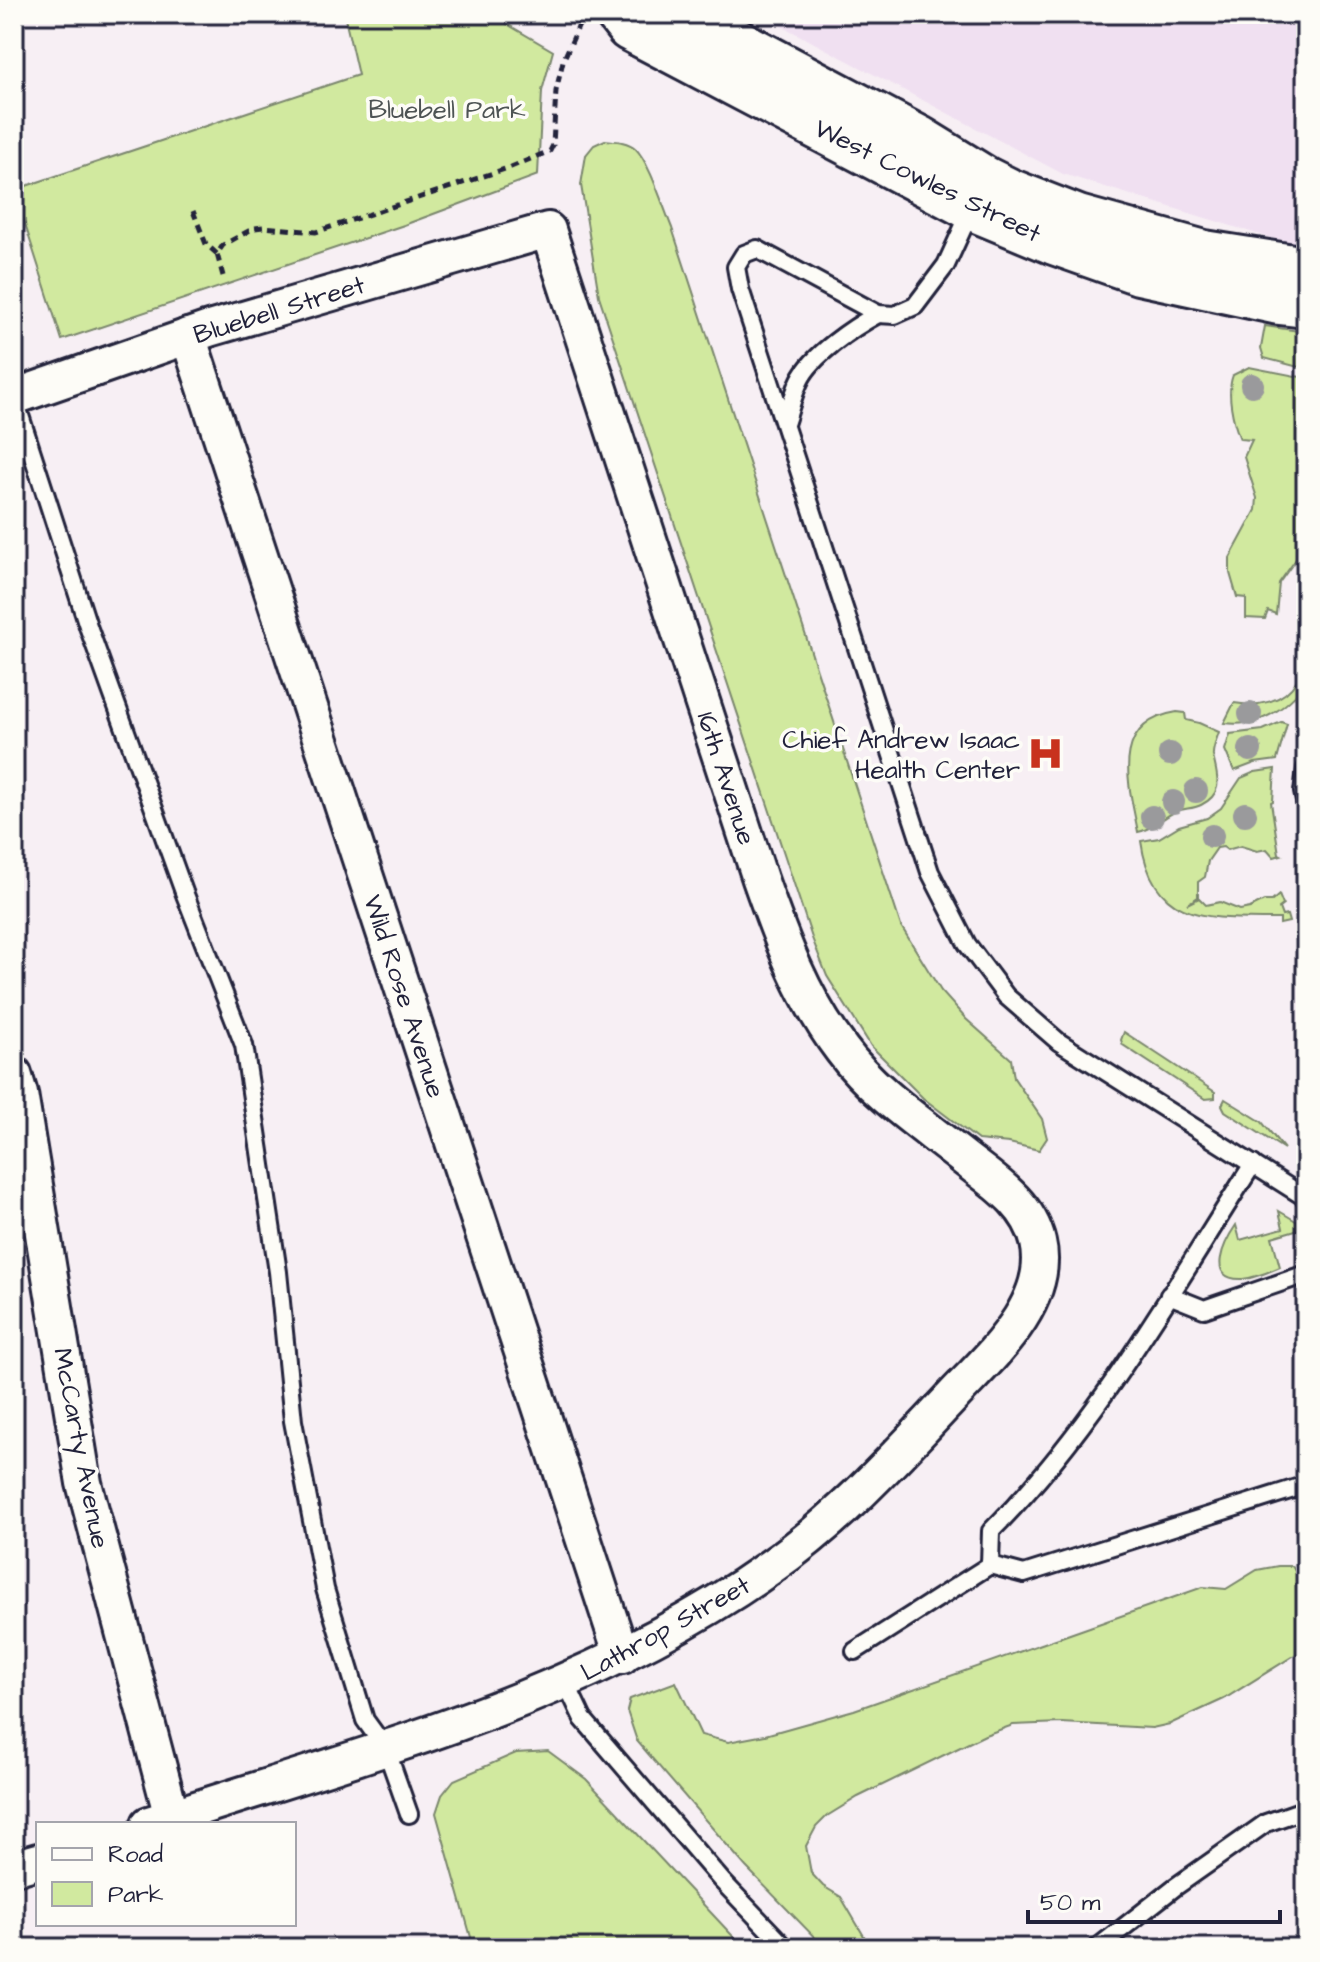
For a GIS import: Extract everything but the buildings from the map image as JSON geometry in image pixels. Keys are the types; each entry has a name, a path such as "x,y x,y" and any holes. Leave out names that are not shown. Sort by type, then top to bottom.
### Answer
{"main road":[{"name":"West Cowles Street","path":"685,14 920,139 979,194 1204,253 1306,269"},
{"name":"West Cowles Street","path":"598,19 629,28 979,194 1054,242 1139,272 1306,305"}],"street":[{"name":"Bluebell Street","path":"14,397 188,336 548,230"},
{"name":"16th Avenue","path":"548,230 760,879 805,993 842,1051 880,1091 1009,1195 1033,1226 1039,1244"},
{"name":"Wild Rose Avenue","path":"188,336 622,1656"},
{"name":"McCarty Avenue","path":"14,1074 20,1094 84,1483 161,1820"},
{"name":"Lathrop Street","path":"161,1820 386,1749 566,1683 693,1618 771,1568 827,1523 884,1470 977,1370 1025,1311 1040,1265 1039,1244"},
{"path":"14,1868 36,1862"}],"lane":[{"path":"979,194 946,265 915,306 895,315 878,314 757,249 744,254 736,267 740,289 930,872 967,944 1006,996 1059,1042 1306,1198"},
{"path":"785,424 800,378 824,352 858,324 878,314"},
{"path":"14,397 89,629 184,892 244,1045 278,1272 293,1421 325,1589 365,1720 386,1749 409,1814"},
{"path":"1306,769 1303,792 1306,806"},
{"path":"990,1565 991,1531 1028,1493 1072,1438 1253,1164"},
{"path":"1169,1295 1204,1309 1306,1274"},
{"path":"855,1651 990,1565 1024,1574 1306,1485"},
{"path":"566,1683 583,1719 722,1881 786,1948"},
{"path":"1097,1948 1175,1887 1266,1823 1306,1809"}],"path":[{"path":"217,254 223,245 254,228 316,232 550,151 556,91 563,61 598,19"},
{"path":"193,211 206,244 217,254 223,276"}],"shaded area":[{"path":"759,14 1306,14 1306,249 1063,174"}],"green space":[{"name":"Bluebell Park","path":"344,14 490,14 553,51 542,91 538,175 404,225 62,340 14,190 358,75"},
{"path":"605,140 628,144 640,154 672,228 901,926 941,991 966,1019 1011,1059 1014,1078 1042,1119 1047,1138 1039,1150 978,1140 923,1098 871,1046 827,976 599,296 581,185 586,155 594,145"},
{"path":"1265,326 1306,332 1306,369 1264,358 1261,348"},
{"path":"1249,367 1306,378 1306,545 1279,583 1276,614 1268,611 1265,619 1246,618 1246,598 1237,597 1230,573 1230,558 1256,510 1257,498 1244,457 1252,440 1240,439 1230,399 1233,375"},
{"path":"1306,656 1306,683 1280,709 1249,723 1224,723 1234,703 1261,704 1285,694 1297,680"},
{"path":"1185,713 1186,720 1219,732 1213,753 1218,784 1214,795 1201,805 1177,811 1138,832 1128,776 1132,742 1141,729 1155,718"},
{"path":"1281,722 1287,724 1277,760 1255,763 1234,771 1225,750 1230,734 1263,730"},
{"path":"1275,769 1271,802 1281,855 1274,857 1267,849 1257,851 1241,846 1227,850 1217,848 1208,861 1205,877 1198,882 1198,897 1187,904 1199,898 1206,905 1220,902 1240,910 1272,901 1279,895 1283,905 1279,908 1282,916 1287,915 1289,922 1280,924 1280,919 1209,916 1190,912 1172,903 1158,889 1148,869 1141,841 1159,838 1179,826 1207,818 1221,808 1241,778"},
{"path":"1124,1032 1215,1092 1215,1098 1205,1099 1123,1045"},
{"path":"1225,1099 1262,1122 1284,1149 1225,1111 1222,1105"},
{"path":"1279,1211 1306,1227 1306,1250 1299,1229 1272,1237 1280,1267 1243,1279 1224,1274 1221,1267 1223,1250 1236,1225 1240,1240 1283,1228"},
{"path":"1292,1566 1306,1589 1306,1648 1224,1699 1170,1724 1152,1728 1062,1723 1013,1725 985,1735 858,1797 827,1816 816,1827 806,1846 811,1873 823,1886 841,1897 871,1948 825,1948 746,1867 637,1741 627,1711 630,1699 676,1682 701,1735 728,1742 765,1735 854,1710 1203,1587 1226,1589 1257,1570"},
{"path":"548,1751 586,1779 744,1948 474,1948 436,1813 442,1795 454,1780 516,1753"}],"place":[{"name":"Chief Andrew Isaac Health Center","path":"1046,754"}]}
